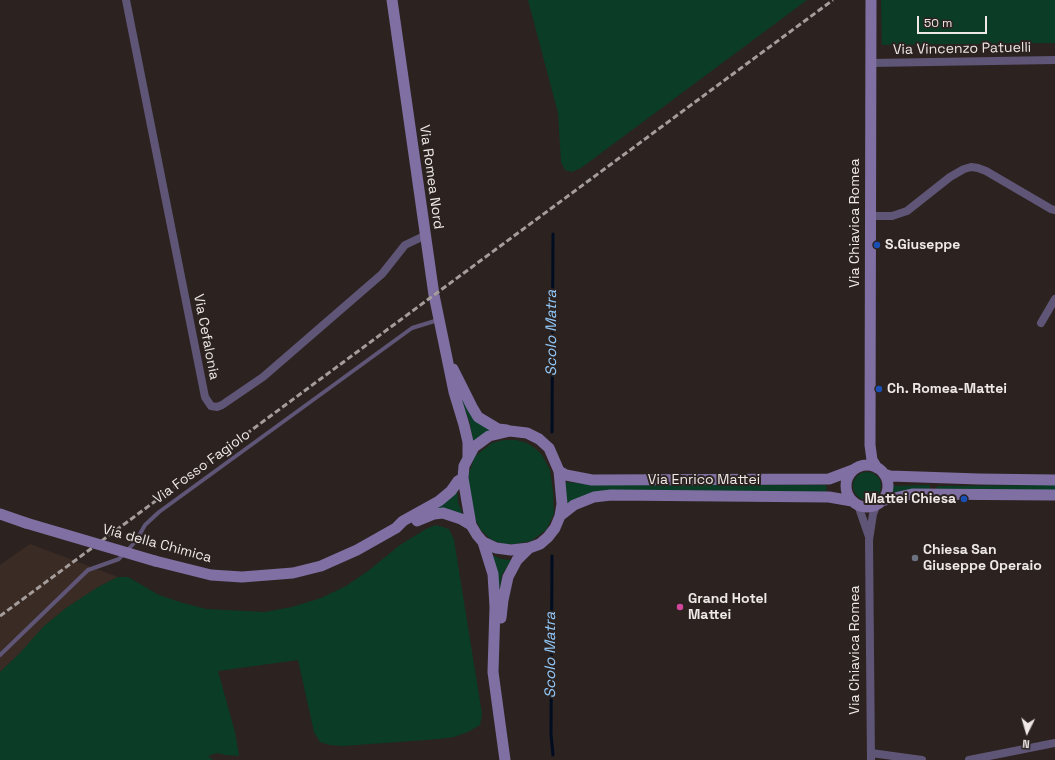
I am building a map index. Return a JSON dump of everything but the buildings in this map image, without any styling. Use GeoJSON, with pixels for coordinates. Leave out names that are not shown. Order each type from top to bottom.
{"type":"FeatureCollection","features":[{"type":"Feature","properties":{"kind":"main road","name":"Via Romea Nord"},"geometry":{"type":"LineString","coordinates":[[392,0],[424,236],[438,320],[454,392],[466,431],[468,457]]}},
{"type":"Feature","properties":{"kind":"main road","name":"Via Chiavica Romea"},"geometry":{"type":"LineString","coordinates":[[870,0],[870,445],[872,460],[880,471]]}},
{"type":"Feature","properties":{"kind":"main road","name":"Via Romea Nord"},"geometry":{"type":"LineString","coordinates":[[446,357],[478,417],[498,428],[510,431]]}},
{"type":"Feature","properties":{"kind":"main road"},"geometry":{"type":"LineString","coordinates":[[483,542],[496,548],[511,550],[529,548],[540,544],[556,528],[562,504],[560,471],[548,448],[540,439],[527,433],[510,431],[489,436],[474,448],[464,466],[463,478],[472,525],[483,542],[493,574],[493,672],[505,760]]}},
{"type":"Feature","properties":{"kind":"main road","name":"Via Chiavica Romea"},"geometry":{"type":"LineString","coordinates":[[856,468],[866,458],[870,445]]}},
{"type":"Feature","properties":{"kind":"main road"},"geometry":{"type":"LineString","coordinates":[[1055,480],[890,476],[871,465],[856,468],[846,479],[848,496],[855,503],[871,506],[912,494],[1055,495]]}},
{"type":"Feature","properties":{"kind":"main road","name":"Via Enrico Mattei"},"geometry":{"type":"LineString","coordinates":[[560,471],[566,475],[592,480],[829,479],[856,468]]}},
{"type":"Feature","properties":{"kind":"main road"},"geometry":{"type":"LineString","coordinates":[[879,503],[884,496],[888,485],[880,471]]}},
{"type":"Feature","properties":{"kind":"main road","name":"Via della Chimica"},"geometry":{"type":"LineString","coordinates":[[396,528],[403,521],[439,501],[451,491],[458,481],[463,478]]}},
{"type":"Feature","properties":{"kind":"main road","name":"Via Enrico Mattei"},"geometry":{"type":"LineString","coordinates":[[560,516],[574,505],[594,496],[611,495],[829,497],[855,503]]}},
{"type":"Feature","properties":{"kind":"main road","name":"Via della Chimica"},"geometry":{"type":"LineString","coordinates":[[0,514],[155,561],[211,575],[242,577],[294,573],[321,566],[357,550],[396,528],[408,525],[434,514],[444,513],[472,525]]}},
{"type":"Feature","properties":{"kind":"main road"},"geometry":{"type":"LineString","coordinates":[[494,648],[501,618],[502,600],[508,577],[517,560],[529,548]]}},
{"type":"Feature","properties":{"kind":"street","name":"Via Cefalonia"},"geometry":{"type":"LineString","coordinates":[[126,0],[205,397],[211,406],[217,407],[222,405],[263,377],[382,274],[405,245],[424,236]]}},
{"type":"Feature","properties":{"kind":"street","name":"Via Vincenzo Patuelli"},"geometry":{"type":"LineString","coordinates":[[870,64],[1055,60]]}},
{"type":"Feature","properties":{"kind":"street"},"geometry":{"type":"LineString","coordinates":[[870,216],[892,216],[907,211],[950,177],[964,169],[971,167],[986,171],[1055,210]]}},
{"type":"Feature","properties":{"kind":"street"},"geometry":{"type":"LineString","coordinates":[[1041,323],[1055,299]]}},
{"type":"Feature","properties":{"kind":"street","name":"Via Chiavica Romea"},"geometry":{"type":"LineString","coordinates":[[855,503],[870,540]]}},
{"type":"Feature","properties":{"kind":"street","name":"Via Chiavica Romea"},"geometry":{"type":"LineString","coordinates":[[871,757],[870,540],[873,514],[879,503]]}},
{"type":"Feature","properties":{"kind":"street"},"geometry":{"type":"LineString","coordinates":[[969,760],[1055,744]]}},
{"type":"Feature","properties":{"kind":"street"},"geometry":{"type":"LineString","coordinates":[[871,757],[922,760]]}},
{"type":"Feature","properties":{"kind":"lane","name":"Via Fosso Fagiolo"},"geometry":{"type":"LineString","coordinates":[[0,655],[88,570],[118,559],[136,541],[145,525],[159,512],[412,328],[438,320]]}},
{"type":"Feature","properties":{"kind":"shaded area"},"geometry":{"type":"Polygon","coordinates":[[[30,544],[118,577],[98,587],[0,672],[0,565],[30,544]]]}},
{"type":"Feature","properties":{"kind":"green space"},"geometry":{"type":"Polygon","coordinates":[[[528,0],[807,0],[581,168],[572,172],[565,170],[561,162],[558,113],[528,0]]]}},
{"type":"Feature","properties":{"kind":"green space"},"geometry":{"type":"Polygon","coordinates":[[[881,0],[1055,0],[1055,43],[882,45],[881,0]]]}},
{"type":"Feature","properties":{"kind":"green space"},"geometry":{"type":"Polygon","coordinates":[[[456,383],[492,430],[473,443],[470,423],[458,393],[456,383]]]}},
{"type":"Feature","properties":{"kind":"green space"},"geometry":{"type":"Polygon","coordinates":[[[504,440],[516,440],[527,443],[542,455],[550,470],[553,491],[554,514],[546,530],[531,541],[515,544],[502,544],[490,539],[481,530],[475,519],[468,486],[469,473],[475,456],[492,443],[504,440]]]}},
{"type":"Feature","properties":{"kind":"green space"},"geometry":{"type":"Polygon","coordinates":[[[867,472],[877,476],[881,486],[877,496],[867,500],[857,496],[853,486],[857,476],[867,472]]]}},
{"type":"Feature","properties":{"kind":"green space"},"geometry":{"type":"Polygon","coordinates":[[[565,482],[601,485],[826,485],[827,492],[606,492],[567,508],[565,482]]]}},
{"type":"Feature","properties":{"kind":"green space"},"geometry":{"type":"Polygon","coordinates":[[[930,485],[930,490],[890,495],[890,486],[930,485]]]}},
{"type":"Feature","properties":{"kind":"green space"},"geometry":{"type":"Polygon","coordinates":[[[1055,485],[1055,492],[936,491],[937,486],[1055,485]]]}},
{"type":"Feature","properties":{"kind":"green space"},"geometry":{"type":"Polygon","coordinates":[[[457,487],[458,502],[463,515],[432,509],[457,487]]]}},
{"type":"Feature","properties":{"kind":"green space"},"geometry":{"type":"Polygon","coordinates":[[[436,525],[449,529],[454,540],[482,714],[480,725],[468,732],[454,737],[439,739],[343,746],[330,745],[320,742],[314,732],[298,660],[218,671],[235,732],[239,756],[217,753],[208,756],[213,760],[0,760],[0,672],[19,654],[44,626],[66,608],[98,587],[118,577],[128,577],[159,595],[206,609],[265,612],[292,607],[321,598],[346,586],[368,571],[400,545],[426,529],[436,525]]]}},
{"type":"Feature","properties":{"kind":"green space"},"geometry":{"type":"Polygon","coordinates":[[[492,555],[501,559],[511,560],[502,575],[498,597],[492,555]]]}},
{"type":"Feature","properties":{"kind":"waterway","name":"Scolo Matra"},"geometry":{"type":"LineString","coordinates":[[552,432],[553,234]]}},
{"type":"Feature","properties":{"kind":"waterway","name":"Scolo Matra"},"geometry":{"type":"LineString","coordinates":[[552,556],[551,734],[553,755]]}},
{"type":"Feature","properties":{"kind":"railway"},"geometry":{"type":"LineString","coordinates":[[0,616],[833,0]]}},
{"type":"Feature","properties":{"kind":"place","name":"S.Giuseppe"},"geometry":{"type":"Point","coordinates":[877,245]}},
{"type":"Feature","properties":{"kind":"place","name":"Ch. Romea-Mattei"},"geometry":{"type":"Point","coordinates":[879,389]}},
{"type":"Feature","properties":{"kind":"place","name":"Mattei Chiesa"},"geometry":{"type":"Point","coordinates":[964,499]}},
{"type":"Feature","properties":{"kind":"place","name":"Chiesa San Giuseppe Operaio"},"geometry":{"type":"Point","coordinates":[915,558]}},
{"type":"Feature","properties":{"kind":"place","name":"Grand Hotel Mattei"},"geometry":{"type":"Point","coordinates":[680,607]}}]}
